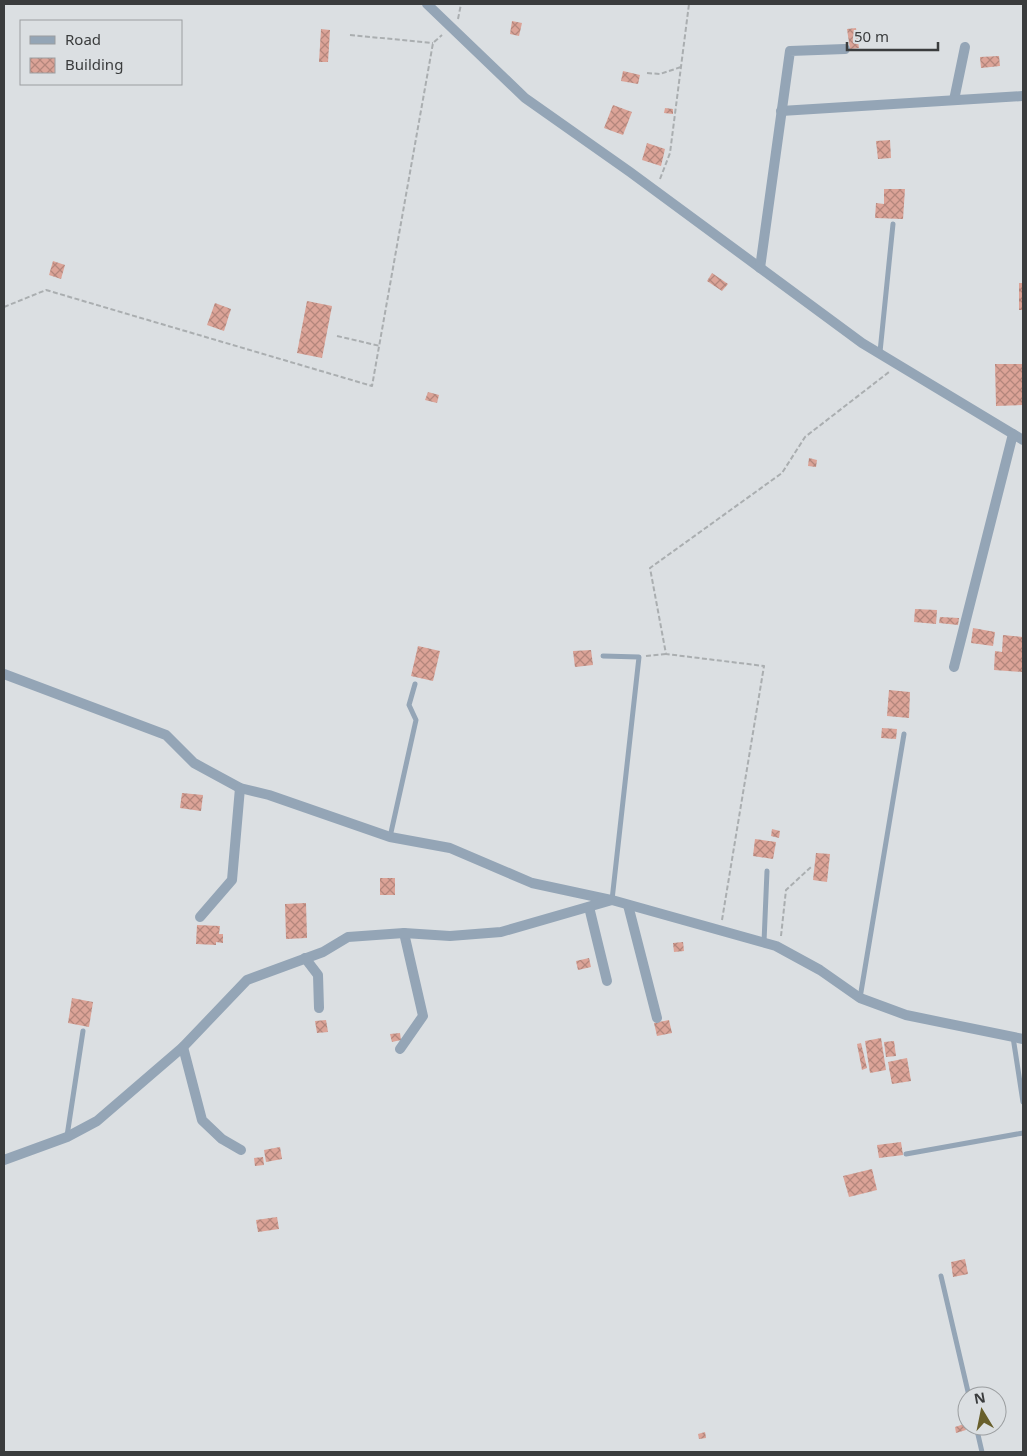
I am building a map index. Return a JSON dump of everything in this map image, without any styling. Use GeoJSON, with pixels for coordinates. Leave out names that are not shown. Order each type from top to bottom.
{"type":"FeatureCollection","features":[{"type":"Feature","properties":{"kind":"street"},"geometry":{"type":"LineString","coordinates":[[427,4],[525,98],[880,353],[1023,440]]}},
{"type":"Feature","properties":{"kind":"street"},"geometry":{"type":"LineString","coordinates":[[954,100],[965,46]]}},
{"type":"Feature","properties":{"kind":"street"},"geometry":{"type":"LineString","coordinates":[[760,268],[790,51],[845,49]]}},
{"type":"Feature","properties":{"kind":"street"},"geometry":{"type":"LineString","coordinates":[[782,111],[1023,96]]}},
{"type":"Feature","properties":{"kind":"street"},"geometry":{"type":"LineString","coordinates":[[954,667],[1013,434]]}},
{"type":"Feature","properties":{"kind":"street"},"geometry":{"type":"LineString","coordinates":[[4,674],[166,735],[194,763],[240,788],[269,795],[390,837],[450,848],[532,883],[612,900],[780,947],[820,970],[860,998],[906,1015],[1018,1038]]}},
{"type":"Feature","properties":{"kind":"street"},"geometry":{"type":"LineString","coordinates":[[200,917],[232,880],[240,788]]}},
{"type":"Feature","properties":{"kind":"street"},"geometry":{"type":"LineString","coordinates":[[4,1160],[67,1137],[97,1121],[184,1046],[247,980],[323,952],[348,936],[404,933],[450,936],[501,932],[612,900]]}},
{"type":"Feature","properties":{"kind":"street"},"geometry":{"type":"LineString","coordinates":[[628,905],[657,1018]]}},
{"type":"Feature","properties":{"kind":"street"},"geometry":{"type":"LineString","coordinates":[[589,907],[607,981]]}},
{"type":"Feature","properties":{"kind":"street"},"geometry":{"type":"LineString","coordinates":[[400,1049],[423,1016],[404,933]]}},
{"type":"Feature","properties":{"kind":"street"},"geometry":{"type":"LineString","coordinates":[[305,958],[318,976],[319,1008]]}},
{"type":"Feature","properties":{"kind":"street"},"geometry":{"type":"LineString","coordinates":[[184,1046],[202,1120],[222,1139],[241,1150]]}},
{"type":"Feature","properties":{"kind":"lane"},"geometry":{"type":"LineString","coordinates":[[880,353],[893,224]]}},
{"type":"Feature","properties":{"kind":"lane"},"geometry":{"type":"LineString","coordinates":[[603,656],[639,657],[612,900]]}},
{"type":"Feature","properties":{"kind":"lane"},"geometry":{"type":"LineString","coordinates":[[390,837],[416,720],[409,705],[414,684]]}},
{"type":"Feature","properties":{"kind":"lane"},"geometry":{"type":"LineString","coordinates":[[860,998],[904,734]]}},
{"type":"Feature","properties":{"kind":"lane"},"geometry":{"type":"LineString","coordinates":[[764,942],[767,871]]}},
{"type":"Feature","properties":{"kind":"lane"},"geometry":{"type":"LineString","coordinates":[[67,1137],[83,1031]]}},
{"type":"Feature","properties":{"kind":"lane"},"geometry":{"type":"LineString","coordinates":[[1018,1038],[1023,1102]]}},
{"type":"Feature","properties":{"kind":"lane"},"geometry":{"type":"LineString","coordinates":[[906,1154],[1023,1133]]}},
{"type":"Feature","properties":{"kind":"lane"},"geometry":{"type":"LineString","coordinates":[[941,1276],[967,1386]]}},
{"type":"Feature","properties":{"kind":"lane"},"geometry":{"type":"LineString","coordinates":[[978,1436],[982,1452]]}},
{"type":"Feature","properties":{"kind":"path"},"geometry":{"type":"LineString","coordinates":[[655,190],[670,153],[689,4]]}},
{"type":"Feature","properties":{"kind":"path"},"geometry":{"type":"LineString","coordinates":[[4,307],[46,290],[372,386],[433,43],[451,27]]}},
{"type":"Feature","properties":{"kind":"path"},"geometry":{"type":"LineString","coordinates":[[350,35],[433,43]]}},
{"type":"Feature","properties":{"kind":"path"},"geometry":{"type":"LineString","coordinates":[[647,73],[660,74],[681,67]]}},
{"type":"Feature","properties":{"kind":"path"},"geometry":{"type":"LineString","coordinates":[[337,336],[380,346]]}},
{"type":"Feature","properties":{"kind":"path"},"geometry":{"type":"LineString","coordinates":[[666,654],[650,568],[782,473],[805,437],[899,365]]}},
{"type":"Feature","properties":{"kind":"path"},"geometry":{"type":"LineString","coordinates":[[639,657],[666,654],[764,666],[721,930]]}},
{"type":"Feature","properties":{"kind":"path"},"geometry":{"type":"LineString","coordinates":[[780,947],[786,890],[811,867]]}},
{"type":"Feature","properties":{"kind":"building"},"geometry":{"type":"Polygon","coordinates":[[[512,21],[522,23],[519,36],[510,34],[512,21]]]}},
{"type":"Feature","properties":{"kind":"building"},"geometry":{"type":"Polygon","coordinates":[[[856,28],[859,48],[850,49],[847,29],[856,28]]]}},
{"type":"Feature","properties":{"kind":"building"},"geometry":{"type":"Polygon","coordinates":[[[321,29],[330,30],[328,62],[319,62],[321,29]]]}},
{"type":"Feature","properties":{"kind":"building"},"geometry":{"type":"Polygon","coordinates":[[[999,56],[1000,66],[981,68],[980,57],[999,56]]]}},
{"type":"Feature","properties":{"kind":"building"},"geometry":{"type":"Polygon","coordinates":[[[623,71],[640,75],[638,84],[621,81],[623,71]]]}},
{"type":"Feature","properties":{"kind":"building"},"geometry":{"type":"Polygon","coordinates":[[[613,105],[632,112],[623,135],[604,128],[613,105]]]}},
{"type":"Feature","properties":{"kind":"building"},"geometry":{"type":"Polygon","coordinates":[[[665,108],[673,109],[673,114],[664,113],[665,108]]]}},
{"type":"Feature","properties":{"kind":"building"},"geometry":{"type":"Polygon","coordinates":[[[890,140],[891,158],[878,159],[876,141],[890,140]]]}},
{"type":"Feature","properties":{"kind":"building"},"geometry":{"type":"Polygon","coordinates":[[[647,143],[665,149],[661,166],[642,160],[647,143]]]}},
{"type":"Feature","properties":{"kind":"building"},"geometry":{"type":"Polygon","coordinates":[[[884,189],[905,189],[903,219],[875,218],[876,203],[884,204],[884,189]]]}},
{"type":"Feature","properties":{"kind":"building"},"geometry":{"type":"Polygon","coordinates":[[[53,261],[65,265],[61,279],[49,275],[53,261]]]}},
{"type":"Feature","properties":{"kind":"building"},"geometry":{"type":"Polygon","coordinates":[[[712,273],[728,284],[722,291],[707,281],[712,273]]]}},
{"type":"Feature","properties":{"kind":"building"},"geometry":{"type":"Polygon","coordinates":[[[1019,283],[1023,283],[1023,310],[1019,310],[1019,283]]]}},
{"type":"Feature","properties":{"kind":"building"},"geometry":{"type":"Polygon","coordinates":[[[307,301],[332,306],[322,358],[297,353],[307,301]]]}},
{"type":"Feature","properties":{"kind":"building"},"geometry":{"type":"Polygon","coordinates":[[[215,303],[231,309],[224,331],[207,325],[215,303]]]}},
{"type":"Feature","properties":{"kind":"building"},"geometry":{"type":"Polygon","coordinates":[[[995,364],[1023,364],[1023,405],[996,406],[995,364]]]}},
{"type":"Feature","properties":{"kind":"building"},"geometry":{"type":"Polygon","coordinates":[[[428,392],[439,395],[437,403],[425,400],[428,392]]]}},
{"type":"Feature","properties":{"kind":"building"},"geometry":{"type":"Polygon","coordinates":[[[809,458],[817,460],[816,467],[808,466],[809,458]]]}},
{"type":"Feature","properties":{"kind":"building"},"geometry":{"type":"Polygon","coordinates":[[[915,609],[937,610],[936,624],[914,622],[915,609]]]}},
{"type":"Feature","properties":{"kind":"building"},"geometry":{"type":"Polygon","coordinates":[[[940,617],[959,618],[958,625],[939,623],[940,617]]]}},
{"type":"Feature","properties":{"kind":"building"},"geometry":{"type":"Polygon","coordinates":[[[973,628],[995,632],[993,646],[971,643],[973,628]]]}},
{"type":"Feature","properties":{"kind":"building"},"geometry":{"type":"Polygon","coordinates":[[[1003,635],[1023,637],[1023,672],[994,670],[995,651],[1002,652],[1003,635]]]}},
{"type":"Feature","properties":{"kind":"building"},"geometry":{"type":"Polygon","coordinates":[[[418,646],[440,651],[433,681],[411,676],[418,646]]]}},
{"type":"Feature","properties":{"kind":"building"},"geometry":{"type":"Polygon","coordinates":[[[591,650],[593,665],[575,667],[573,651],[591,650]]]}},
{"type":"Feature","properties":{"kind":"building"},"geometry":{"type":"Polygon","coordinates":[[[889,690],[910,692],[909,718],[887,716],[889,690]]]}},
{"type":"Feature","properties":{"kind":"building"},"geometry":{"type":"Polygon","coordinates":[[[882,728],[897,729],[896,739],[881,738],[882,728]]]}},
{"type":"Feature","properties":{"kind":"building"},"geometry":{"type":"Polygon","coordinates":[[[182,793],[203,795],[201,811],[180,808],[182,793]]]}},
{"type":"Feature","properties":{"kind":"building"},"geometry":{"type":"Polygon","coordinates":[[[772,829],[780,831],[779,838],[771,836],[772,829]]]}},
{"type":"Feature","properties":{"kind":"building"},"geometry":{"type":"Polygon","coordinates":[[[755,839],[776,842],[773,859],[753,856],[755,839]]]}},
{"type":"Feature","properties":{"kind":"building"},"geometry":{"type":"Polygon","coordinates":[[[816,853],[830,854],[827,882],[813,880],[816,853]]]}},
{"type":"Feature","properties":{"kind":"building"},"geometry":{"type":"Polygon","coordinates":[[[380,878],[395,878],[395,895],[380,895],[380,878]]]}},
{"type":"Feature","properties":{"kind":"building"},"geometry":{"type":"Polygon","coordinates":[[[306,903],[307,938],[286,939],[285,904],[306,903]]]}},
{"type":"Feature","properties":{"kind":"building"},"geometry":{"type":"Polygon","coordinates":[[[197,925],[220,926],[219,934],[223,934],[223,943],[216,942],[216,945],[196,944],[197,925]]]}},
{"type":"Feature","properties":{"kind":"building"},"geometry":{"type":"Polygon","coordinates":[[[683,942],[684,951],[674,952],[673,943],[683,942]]]}},
{"type":"Feature","properties":{"kind":"building"},"geometry":{"type":"Polygon","coordinates":[[[589,958],[591,967],[578,970],[576,961],[589,958]]]}},
{"type":"Feature","properties":{"kind":"building"},"geometry":{"type":"Polygon","coordinates":[[[72,998],[93,1002],[89,1027],[68,1023],[72,998]]]}},
{"type":"Feature","properties":{"kind":"building"},"geometry":{"type":"Polygon","coordinates":[[[326,1020],[328,1032],[317,1033],[315,1021],[326,1020]]]}},
{"type":"Feature","properties":{"kind":"building"},"geometry":{"type":"Polygon","coordinates":[[[669,1020],[672,1033],[657,1036],[654,1023],[669,1020]]]}},
{"type":"Feature","properties":{"kind":"building"},"geometry":{"type":"Polygon","coordinates":[[[400,1033],[401,1040],[392,1042],[390,1034],[400,1033]]]}},
{"type":"Feature","properties":{"kind":"building"},"geometry":{"type":"Polygon","coordinates":[[[881,1038],[886,1070],[870,1073],[865,1041],[881,1038]]]}},
{"type":"Feature","properties":{"kind":"building"},"geometry":{"type":"Polygon","coordinates":[[[894,1041],[896,1056],[886,1057],[884,1042],[894,1041]]]}},
{"type":"Feature","properties":{"kind":"building"},"geometry":{"type":"Polygon","coordinates":[[[861,1043],[867,1068],[862,1070],[857,1044],[861,1043]]]}},
{"type":"Feature","properties":{"kind":"building"},"geometry":{"type":"Polygon","coordinates":[[[907,1058],[911,1081],[892,1084],[888,1062],[907,1058]]]}},
{"type":"Feature","properties":{"kind":"building"},"geometry":{"type":"Polygon","coordinates":[[[901,1142],[903,1155],[879,1158],[877,1145],[901,1142]]]}},
{"type":"Feature","properties":{"kind":"building"},"geometry":{"type":"Polygon","coordinates":[[[280,1147],[282,1159],[266,1162],[264,1150],[280,1147]]]}},
{"type":"Feature","properties":{"kind":"building"},"geometry":{"type":"Polygon","coordinates":[[[263,1157],[264,1165],[255,1166],[254,1158],[263,1157]]]}},
{"type":"Feature","properties":{"kind":"building"},"geometry":{"type":"Polygon","coordinates":[[[872,1169],[877,1190],[849,1197],[843,1176],[872,1169]]]}},
{"type":"Feature","properties":{"kind":"building"},"geometry":{"type":"Polygon","coordinates":[[[277,1217],[279,1229],[258,1232],[256,1220],[277,1217]]]}},
{"type":"Feature","properties":{"kind":"building"},"geometry":{"type":"Polygon","coordinates":[[[965,1259],[968,1274],[953,1277],[951,1262],[965,1259]]]}},
{"type":"Feature","properties":{"kind":"building"},"geometry":{"type":"Polygon","coordinates":[[[705,1432],[706,1438],[699,1439],[698,1434],[705,1432]]]}}]}
